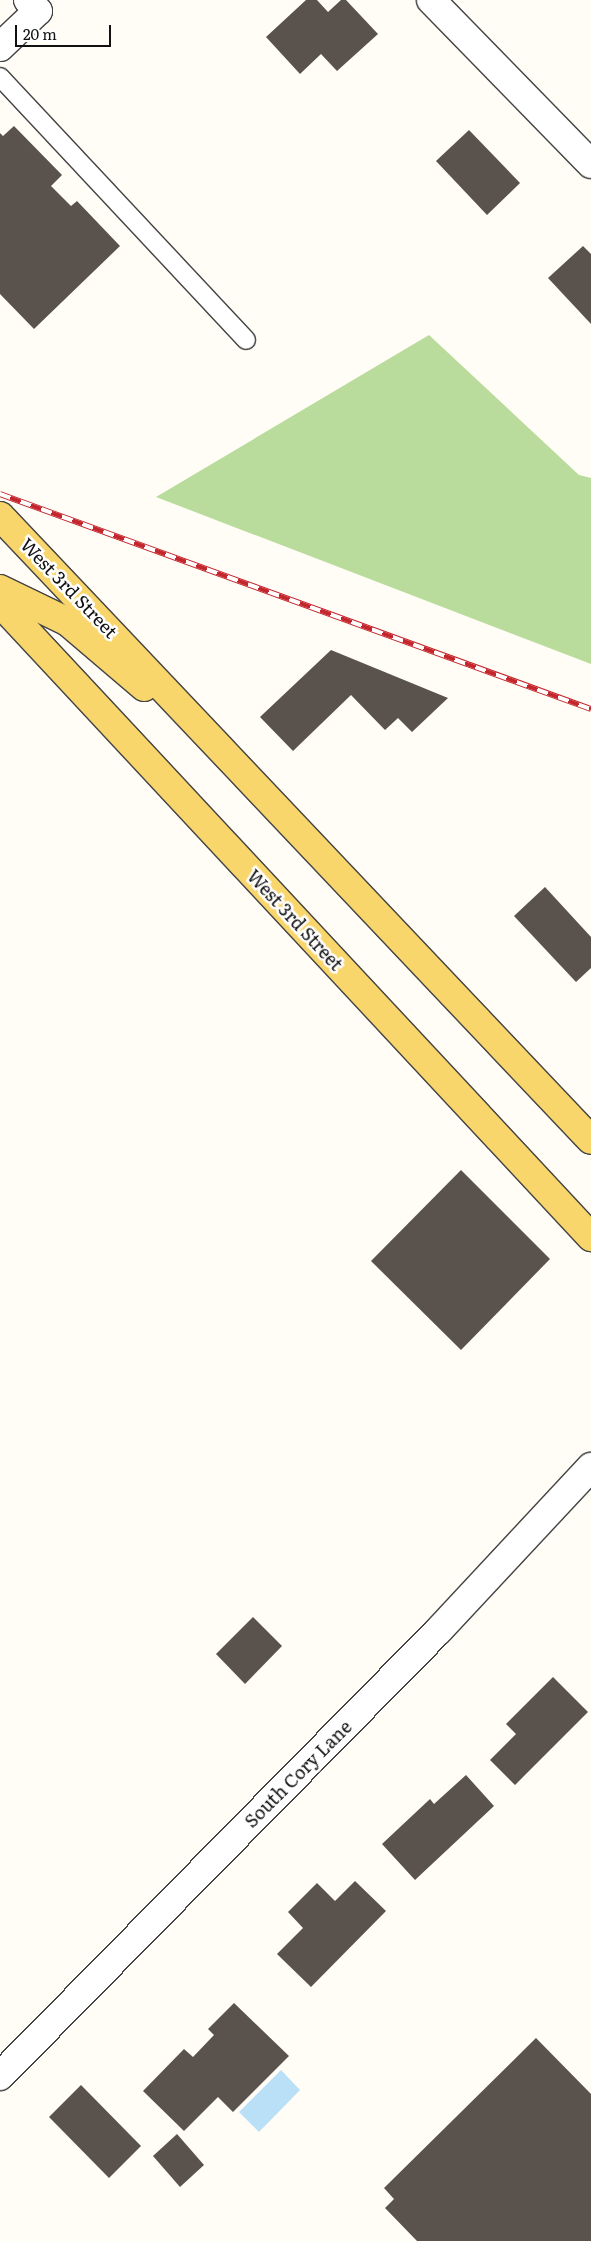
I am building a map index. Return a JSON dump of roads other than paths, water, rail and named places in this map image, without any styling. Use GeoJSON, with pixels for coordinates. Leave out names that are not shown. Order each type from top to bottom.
{"type":"FeatureCollection","features":[{"type":"Feature","properties":{"kind":"main road","name":"West 3rd Street"},"geometry":{"type":"LineString","coordinates":[[0,516],[229,755],[591,1140]]}},
{"type":"Feature","properties":{"kind":"main road"},"geometry":{"type":"LineString","coordinates":[[0,589],[68,622],[229,755]]}},
{"type":"Feature","properties":{"kind":"main road","name":"West 3rd Street"},"geometry":{"type":"LineString","coordinates":[[0,603],[591,1237]]}},
{"type":"Feature","properties":{"kind":"street"},"geometry":{"type":"LineString","coordinates":[[0,47],[38,11],[28,0]]}},
{"type":"Feature","properties":{"kind":"street"},"geometry":{"type":"LineString","coordinates":[[431,0],[591,164]]}},
{"type":"Feature","properties":{"kind":"street","name":"South Cory Lane"},"geometry":{"type":"LineString","coordinates":[[0,2076],[432,1637],[591,1467]]}},
{"type":"Feature","properties":{"kind":"lane"},"geometry":{"type":"LineString","coordinates":[[0,77],[246,340]]}},
{"type":"Feature","properties":{"kind":"water"},"geometry":{"type":"Polygon","coordinates":[[[281,2070],[300,2090],[259,2132],[239,2112],[281,2070]]]}},
{"type":"Feature","properties":{"kind":"railway"},"geometry":{"type":"LineString","coordinates":[[0,494],[591,709]]}}]}
